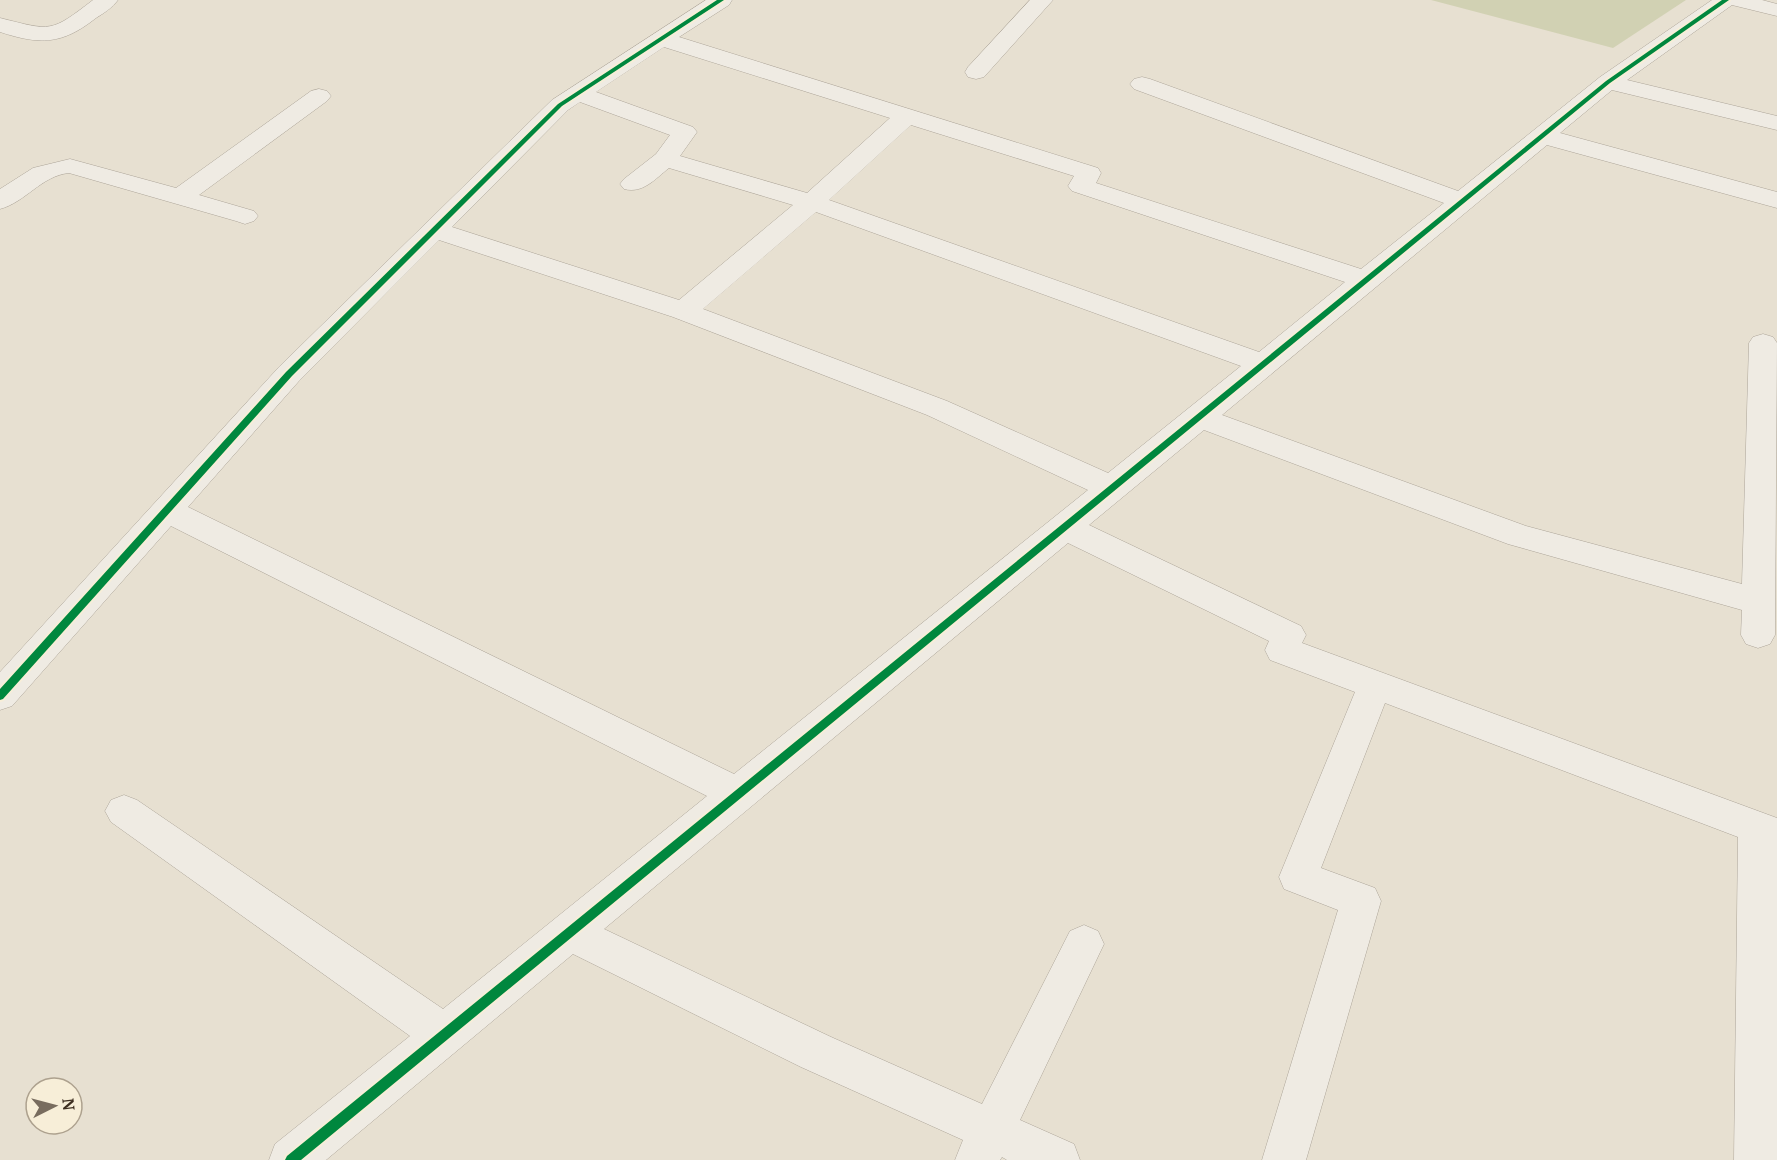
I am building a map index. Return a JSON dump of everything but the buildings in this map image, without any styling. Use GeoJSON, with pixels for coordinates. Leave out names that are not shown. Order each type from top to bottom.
{"type":"FeatureCollection","features":[{"type":"Feature","properties":{"kind":"street"},"geometry":{"type":"LineString","coordinates":[[0,25],[36,35],[48,35],[60,32],[107,0]]}},
{"type":"Feature","properties":{"kind":"street"},"geometry":{"type":"LineString","coordinates":[[976,72],[1042,0]]}},
{"type":"Feature","properties":{"kind":"street"},"geometry":{"type":"LineString","coordinates":[[291,1160],[1608,82],[1726,0]]}},
{"type":"Feature","properties":{"kind":"street"},"geometry":{"type":"LineString","coordinates":[[1736,0],[1777,10]]}},
{"type":"Feature","properties":{"kind":"street"},"geometry":{"type":"LineString","coordinates":[[0,696],[289,374],[560,105],[661,39],[712,1]]}},
{"type":"Feature","properties":{"kind":"street"},"geometry":{"type":"LineString","coordinates":[[661,39],[1089,173],[1082,186],[1366,280]]}},
{"type":"Feature","properties":{"kind":"street"},"geometry":{"type":"LineString","coordinates":[[1608,82],[1777,123]]}},
{"type":"Feature","properties":{"kind":"street"},"geometry":{"type":"LineString","coordinates":[[1142,84],[1462,201]]}},
{"type":"Feature","properties":{"kind":"street"},"geometry":{"type":"LineString","coordinates":[[579,94],[685,132],[665,159],[633,184]]}},
{"type":"Feature","properties":{"kind":"street"},"geometry":{"type":"LineString","coordinates":[[180,197],[319,96]]}},
{"type":"Feature","properties":{"kind":"street"},"geometry":{"type":"LineString","coordinates":[[683,312],[812,202],[908,115]]}},
{"type":"Feature","properties":{"kind":"street"},"geometry":{"type":"LineString","coordinates":[[1542,136],[1777,200]]}},
{"type":"Feature","properties":{"kind":"street"},"geometry":{"type":"LineString","coordinates":[[665,159],[812,202],[1263,364]]}},
{"type":"Feature","properties":{"kind":"street"},"geometry":{"type":"LineString","coordinates":[[0,201],[42,172],[55,166],[70,166],[245,216]]}},
{"type":"Feature","properties":{"kind":"street"},"geometry":{"type":"LineString","coordinates":[[434,230],[683,312],[937,408],[1112,488]]}},
{"type":"Feature","properties":{"kind":"street"},"geometry":{"type":"LineString","coordinates":[[1758,635],[1763,343]]}},
{"type":"Feature","properties":{"kind":"street"},"geometry":{"type":"LineString","coordinates":[[1199,417],[1519,536],[1757,602]]}},
{"type":"Feature","properties":{"kind":"street"},"geometry":{"type":"LineString","coordinates":[[167,510],[738,794]]}},
{"type":"Feature","properties":{"kind":"street"},"geometry":{"type":"LineString","coordinates":[[1064,527],[1289,635],[1282,650],[1767,832],[1756,1160]]}},
{"type":"Feature","properties":{"kind":"street"},"geometry":{"type":"LineString","coordinates":[[1284,1160],[1361,901],[1298,877],[1375,685]]}},
{"type":"Feature","properties":{"kind":"street"},"geometry":{"type":"LineString","coordinates":[[124,811],[444,1035]]}},
{"type":"Feature","properties":{"kind":"street"},"geometry":{"type":"LineString","coordinates":[[569,932],[816,1052],[985,1145],[1058,1160]]}},
{"type":"Feature","properties":{"kind":"street"},"geometry":{"type":"LineString","coordinates":[[985,1145],[1084,944]]}},
{"type":"Feature","properties":{"kind":"green space"},"geometry":{"type":"Polygon","coordinates":[[[1431,0],[1686,0],[1613,48],[1431,0]]]}},
{"type":"Feature","properties":{"kind":"cycle path"},"geometry":{"type":"LineString","coordinates":[[0,696],[289,374],[560,105],[721,0]]}},
{"type":"Feature","properties":{"kind":"cycle path"},"geometry":{"type":"LineString","coordinates":[[291,1160],[1608,82],[1726,0]]}}]}
